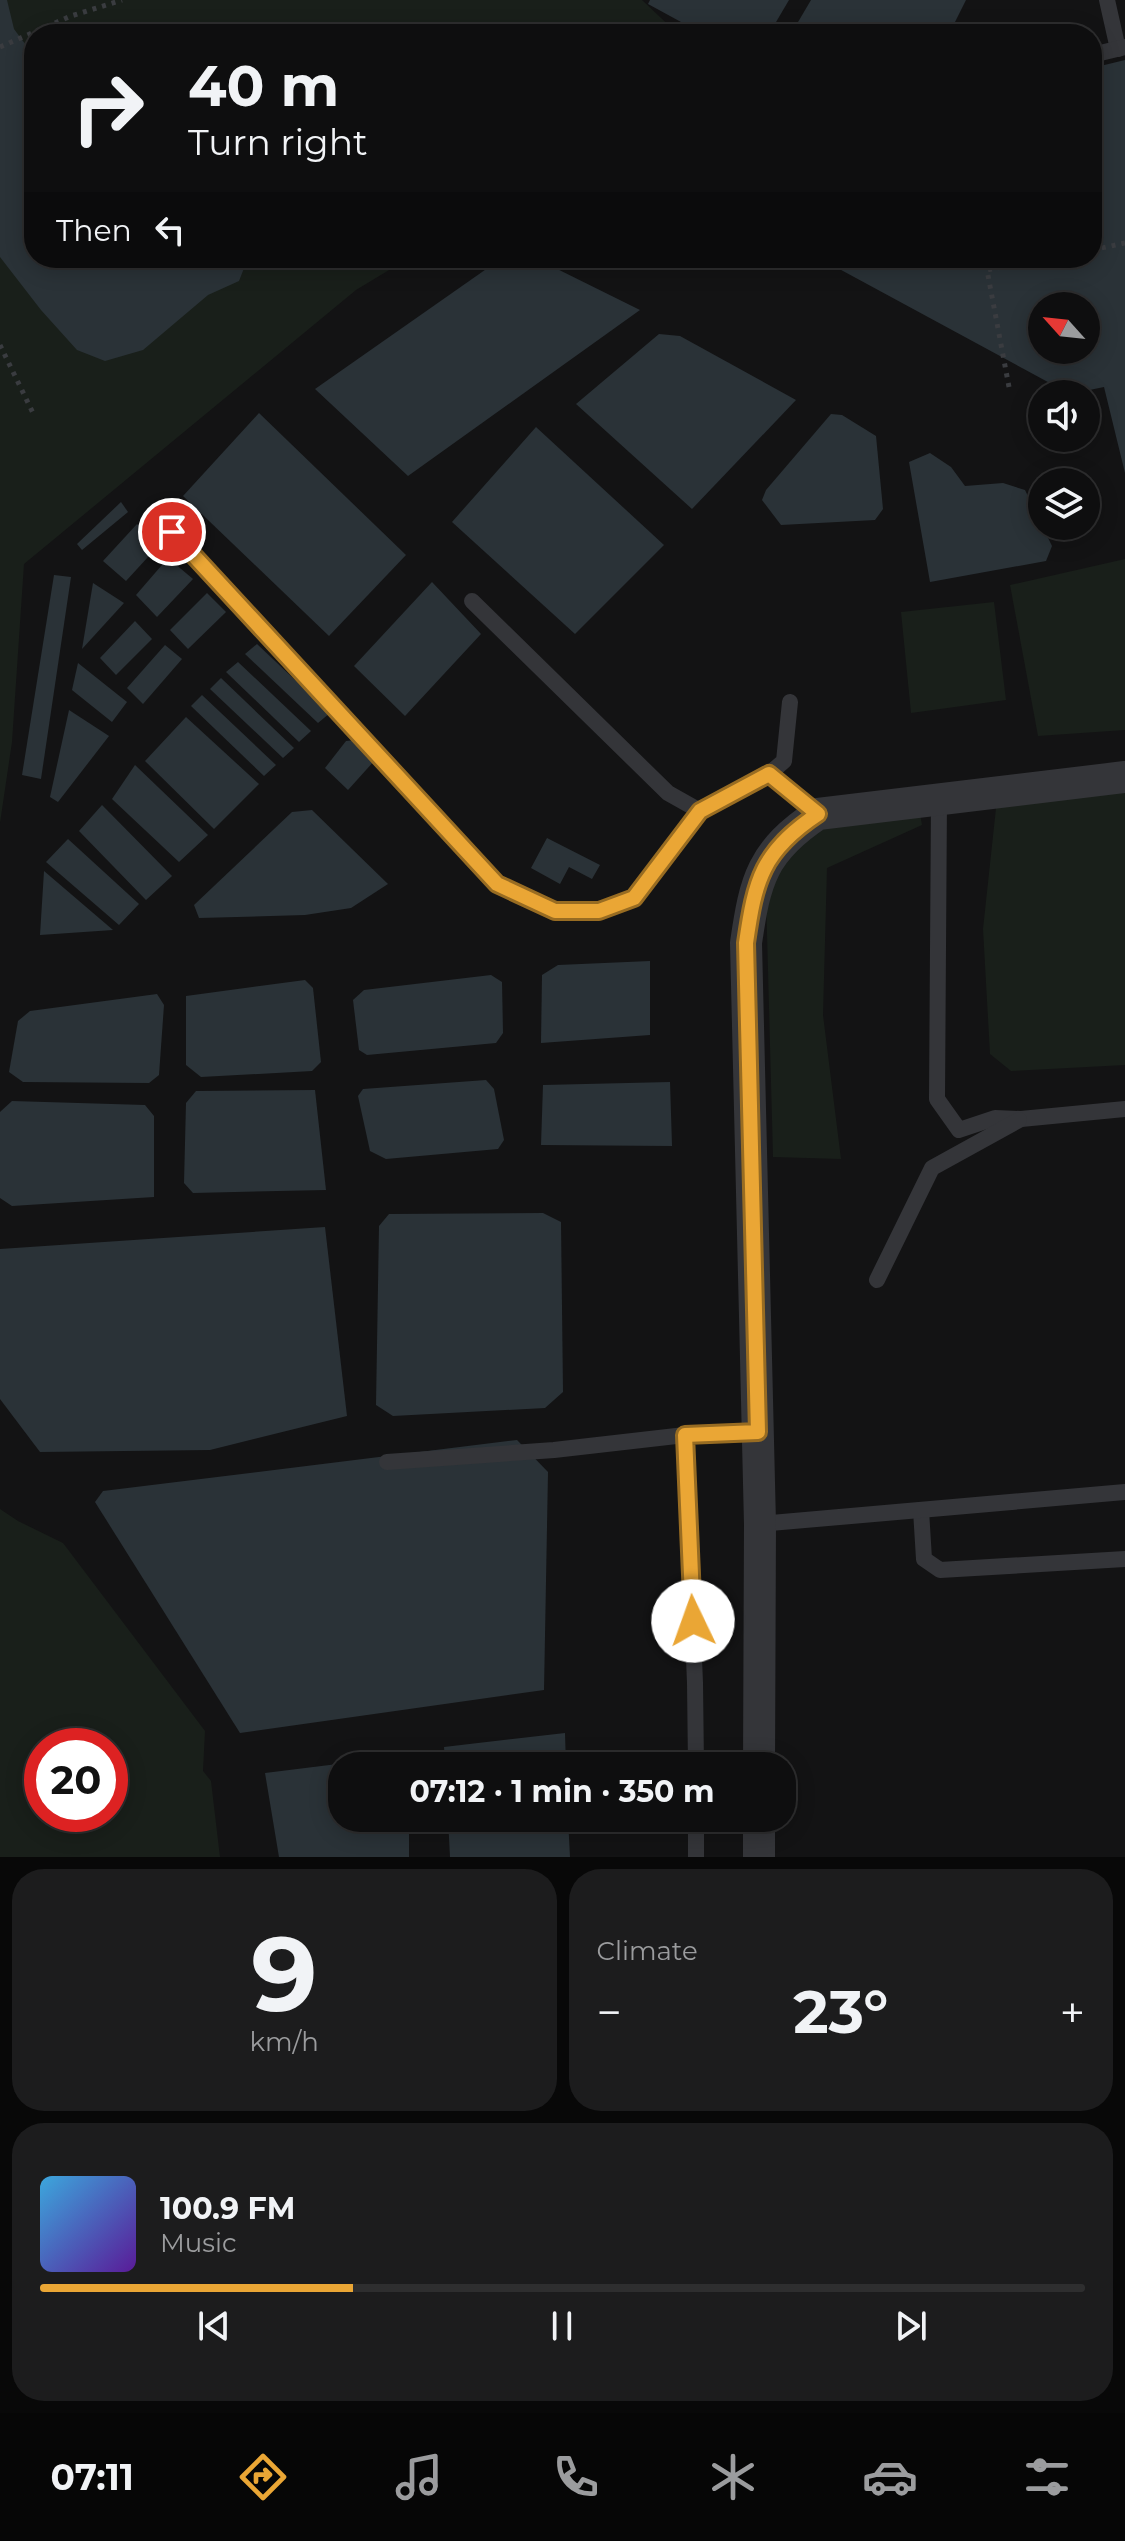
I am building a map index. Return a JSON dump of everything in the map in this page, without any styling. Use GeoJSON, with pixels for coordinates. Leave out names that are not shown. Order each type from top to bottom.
{"type":"FeatureCollection","features":[{"type":"Feature","properties":{"kind":"street"},"geometry":{"type":"LineString","coordinates":[[759,1752],[760,1524],[746,943],[753,895],[772,853],[795,830],[818,814],[1125,777]]}},
{"type":"Feature","properties":{"kind":"street"},"geometry":{"type":"LineString","coordinates":[[759,1832],[759,1857]]}},
{"type":"Feature","properties":{"kind":"lane"},"geometry":{"type":"LineString","coordinates":[[1107,0],[1121,48]]}},
{"type":"Feature","properties":{"kind":"lane"},"geometry":{"type":"LineString","coordinates":[[172,532],[497,884],[555,911],[599,911],[634,898],[700,811],[769,774],[784,761],[790,702]]}},
{"type":"Feature","properties":{"kind":"lane"},"geometry":{"type":"LineString","coordinates":[[472,601],[668,793],[700,811]]}},
{"type":"Feature","properties":{"kind":"lane"},"geometry":{"type":"LineString","coordinates":[[769,774],[818,814]]}},
{"type":"Feature","properties":{"kind":"lane"},"geometry":{"type":"LineString","coordinates":[[939,799],[937,1099],[959,1130],[995,1118],[1021,1119],[1125,1109]]}},
{"type":"Feature","properties":{"kind":"lane"},"geometry":{"type":"LineString","coordinates":[[877,1280],[932,1168],[1021,1119]]}},
{"type":"Feature","properties":{"kind":"lane"},"geometry":{"type":"LineString","coordinates":[[387,1462],[554,1450],[685,1435],[758,1432]]}},
{"type":"Feature","properties":{"kind":"lane"},"geometry":{"type":"LineString","coordinates":[[685,1435],[696,1752]]}},
{"type":"Feature","properties":{"kind":"lane"},"geometry":{"type":"LineString","coordinates":[[760,1524],[1125,1492]]}},
{"type":"Feature","properties":{"kind":"lane"},"geometry":{"type":"LineString","coordinates":[[921,1510],[924,1559],[940,1570],[1125,1559]]}},
{"type":"Feature","properties":{"kind":"lane"},"geometry":{"type":"LineString","coordinates":[[696,1832],[696,1857]]}},
{"type":"Feature","properties":{"kind":"path"},"geometry":{"type":"LineString","coordinates":[[52,24],[122,0]]}},
{"type":"Feature","properties":{"kind":"path"},"geometry":{"type":"LineString","coordinates":[[0,47],[24,36]]}},
{"type":"Feature","properties":{"kind":"path"},"geometry":{"type":"LineString","coordinates":[[1102,248],[1125,243]]}},
{"type":"Feature","properties":{"kind":"path"},"geometry":{"type":"LineString","coordinates":[[997,268],[987,270],[1009,387]]}},
{"type":"Feature","properties":{"kind":"path"},"geometry":{"type":"LineString","coordinates":[[0,345],[33,413]]}},
{"type":"Feature","properties":{"kind":"shaded area"},"geometry":{"type":"Polygon","coordinates":[[[0,0],[642,0],[667,24],[24,24],[24,268],[392,268],[356,290],[24,564],[12,742],[0,823],[0,0]]]}},
{"type":"Feature","properties":{"kind":"shaded area"},"geometry":{"type":"Polygon","coordinates":[[[0,0],[7,0],[14,29],[24,42],[24,268],[244,268],[239,281],[208,295],[143,350],[105,361],[77,350],[0,257],[0,0]]]}},
{"type":"Feature","properties":{"kind":"shaded area"},"geometry":{"type":"Polygon","coordinates":[[[650,0],[789,0],[775,24],[685,24],[648,4],[650,0]]]}},
{"type":"Feature","properties":{"kind":"shaded area"},"geometry":{"type":"Polygon","coordinates":[[[811,0],[966,0],[954,24],[797,24],[811,0]]]}},
{"type":"Feature","properties":{"kind":"shaded area"},"geometry":{"type":"Polygon","coordinates":[[[1125,60],[1125,473],[1104,387],[1100,388],[1100,380],[1044,380],[837,268],[1102,268],[1102,66],[1125,60]]]}},
{"type":"Feature","properties":{"kind":"shaded area"},"geometry":{"type":"Polygon","coordinates":[[[488,268],[555,268],[640,310],[408,476],[315,389],[488,268]]]}},
{"type":"Feature","properties":{"kind":"shaded area"},"geometry":{"type":"Polygon","coordinates":[[[659,334],[680,336],[796,400],[692,509],[576,404],[659,334]]]}},
{"type":"Feature","properties":{"kind":"shaded area"},"geometry":{"type":"Polygon","coordinates":[[[259,413],[406,555],[329,636],[183,496],[259,413]]]}},
{"type":"Feature","properties":{"kind":"shaded area"},"geometry":{"type":"Polygon","coordinates":[[[831,414],[842,415],[876,436],[883,509],[875,520],[781,525],[762,500],[766,490],[831,414]]]}},
{"type":"Feature","properties":{"kind":"shaded area"},"geometry":{"type":"Polygon","coordinates":[[[536,427],[664,545],[575,634],[452,522],[536,427]]]}},
{"type":"Feature","properties":{"kind":"shaded area"},"geometry":{"type":"Polygon","coordinates":[[[930,453],[951,467],[965,486],[1003,483],[1025,490],[1028,496],[1028,540],[1049,540],[1052,546],[1046,561],[930,582],[909,462],[930,453]]]}},
{"type":"Feature","properties":{"kind":"shaded area"},"geometry":{"type":"Polygon","coordinates":[[[121,502],[128,512],[82,550],[77,544],[121,502]]]}},
{"type":"Feature","properties":{"kind":"shaded area"},"geometry":{"type":"Polygon","coordinates":[[[137,524],[159,545],[126,581],[103,561],[137,524]]]}},
{"type":"Feature","properties":{"kind":"shaded area"},"geometry":{"type":"Polygon","coordinates":[[[168,558],[193,579],[157,617],[136,595],[168,558]]]}},
{"type":"Feature","properties":{"kind":"shaded area"},"geometry":{"type":"Polygon","coordinates":[[[1125,559],[1125,730],[1038,736],[1010,585],[1125,559]]]}},
{"type":"Feature","properties":{"kind":"shaded area"},"geometry":{"type":"Polygon","coordinates":[[[54,575],[71,577],[41,779],[22,775],[54,575]]]}},
{"type":"Feature","properties":{"kind":"shaded area"},"geometry":{"type":"Polygon","coordinates":[[[432,582],[481,634],[405,716],[354,666],[432,582]]]}},
{"type":"Feature","properties":{"kind":"shaded area"},"geometry":{"type":"Polygon","coordinates":[[[93,583],[124,603],[82,649],[93,583]]]}},
{"type":"Feature","properties":{"kind":"shaded area"},"geometry":{"type":"Polygon","coordinates":[[[207,593],[226,612],[188,649],[170,630],[207,593]]]}},
{"type":"Feature","properties":{"kind":"shaded area"},"geometry":{"type":"Polygon","coordinates":[[[994,602],[1006,700],[911,713],[901,612],[994,602]]]}},
{"type":"Feature","properties":{"kind":"shaded area"},"geometry":{"type":"Polygon","coordinates":[[[135,621],[152,639],[116,675],[100,658],[135,621]]]}},
{"type":"Feature","properties":{"kind":"shaded area"},"geometry":{"type":"Polygon","coordinates":[[[257,644],[330,713],[318,723],[245,654],[257,644]]]}},
{"type":"Feature","properties":{"kind":"shaded area"},"geometry":{"type":"Polygon","coordinates":[[[165,645],[182,659],[143,704],[127,688],[165,645]]]}},
{"type":"Feature","properties":{"kind":"shaded area"},"geometry":{"type":"Polygon","coordinates":[[[238,662],[311,731],[299,742],[226,672],[238,662]]]}},
{"type":"Feature","properties":{"kind":"shaded area"},"geometry":{"type":"Polygon","coordinates":[[[78,663],[127,702],[112,722],[72,690],[78,663]]]}},
{"type":"Feature","properties":{"kind":"shaded area"},"geometry":{"type":"Polygon","coordinates":[[[221,678],[294,748],[283,758],[210,689],[221,678]]]}},
{"type":"Feature","properties":{"kind":"shaded area"},"geometry":{"type":"Polygon","coordinates":[[[202,695],[276,765],[264,776],[191,706],[202,695]]]}},
{"type":"Feature","properties":{"kind":"shaded area"},"geometry":{"type":"Polygon","coordinates":[[[69,710],[109,736],[58,802],[50,797],[69,710]]]}},
{"type":"Feature","properties":{"kind":"shaded area"},"geometry":{"type":"Polygon","coordinates":[[[186,717],[259,784],[214,829],[145,761],[186,717]]]}},
{"type":"Feature","properties":{"kind":"shaded area"},"geometry":{"type":"Polygon","coordinates":[[[356,740],[375,760],[348,790],[325,768],[346,741],[356,740]]]}},
{"type":"Feature","properties":{"kind":"shaded area"},"geometry":{"type":"Polygon","coordinates":[[[135,765],[208,835],[179,862],[112,799],[135,765]]]}},
{"type":"Feature","properties":{"kind":"shaded area"},"geometry":{"type":"Polygon","coordinates":[[[1125,792],[1125,1065],[1011,1071],[990,1054],[983,929],[996,808],[1125,792]]]}},
{"type":"Feature","properties":{"kind":"shaded area"},"geometry":{"type":"Polygon","coordinates":[[[918,802],[922,825],[827,868],[823,1015],[841,1159],[773,1157],[766,896],[790,841],[831,813],[918,802]]]}},
{"type":"Feature","properties":{"kind":"shaded area"},"geometry":{"type":"Polygon","coordinates":[[[102,805],[172,876],[146,900],[79,831],[102,805]]]}},
{"type":"Feature","properties":{"kind":"shaded area"},"geometry":{"type":"Polygon","coordinates":[[[312,810],[388,884],[351,908],[305,915],[199,918],[194,905],[292,812],[312,810]]]}},
{"type":"Feature","properties":{"kind":"shaded area"},"geometry":{"type":"Polygon","coordinates":[[[547,838],[600,865],[592,879],[569,867],[560,884],[531,868],[547,838]]]}},
{"type":"Feature","properties":{"kind":"shaded area"},"geometry":{"type":"Polygon","coordinates":[[[68,839],[139,904],[119,925],[46,862],[68,839]]]}},
{"type":"Feature","properties":{"kind":"shaded area"},"geometry":{"type":"Polygon","coordinates":[[[44,871],[113,930],[40,935],[44,871]]]}},
{"type":"Feature","properties":{"kind":"shaded area"},"geometry":{"type":"Polygon","coordinates":[[[650,961],[650,1035],[541,1043],[542,975],[558,965],[650,961]]]}},
{"type":"Feature","properties":{"kind":"shaded area"},"geometry":{"type":"Polygon","coordinates":[[[491,975],[502,982],[503,1033],[496,1043],[367,1055],[359,1050],[353,1000],[364,990],[491,975]]]}},
{"type":"Feature","properties":{"kind":"shaded area"},"geometry":{"type":"Polygon","coordinates":[[[305,980],[313,988],[321,1062],[312,1071],[201,1077],[186,1065],[186,996],[305,980]]]}},
{"type":"Feature","properties":{"kind":"shaded area"},"geometry":{"type":"Polygon","coordinates":[[[157,994],[164,1005],[159,1075],[149,1083],[23,1082],[9,1072],[18,1021],[30,1011],[157,994]]]}},
{"type":"Feature","properties":{"kind":"shaded area"},"geometry":{"type":"Polygon","coordinates":[[[486,1080],[494,1089],[504,1140],[498,1149],[386,1159],[370,1151],[358,1096],[363,1089],[486,1080]]]}},
{"type":"Feature","properties":{"kind":"shaded area"},"geometry":{"type":"Polygon","coordinates":[[[670,1082],[672,1146],[541,1145],[543,1085],[670,1082]]]}},
{"type":"Feature","properties":{"kind":"shaded area"},"geometry":{"type":"Polygon","coordinates":[[[315,1090],[326,1190],[193,1193],[184,1183],[186,1103],[196,1091],[315,1090]]]}},
{"type":"Feature","properties":{"kind":"shaded area"},"geometry":{"type":"Polygon","coordinates":[[[12,1101],[145,1105],[154,1116],[154,1197],[12,1206],[0,1198],[0,1112],[12,1101]]]}},
{"type":"Feature","properties":{"kind":"shaded area"},"geometry":{"type":"Polygon","coordinates":[[[543,1213],[561,1222],[563,1392],[545,1408],[393,1416],[376,1405],[379,1226],[389,1214],[543,1213]]]}},
{"type":"Feature","properties":{"kind":"shaded area"},"geometry":{"type":"Polygon","coordinates":[[[325,1227],[347,1416],[210,1450],[40,1452],[0,1399],[0,1249],[325,1227]]]}},
{"type":"Feature","properties":{"kind":"shaded area"},"geometry":{"type":"Polygon","coordinates":[[[517,1440],[548,1472],[544,1690],[240,1733],[95,1502],[103,1491],[517,1440]]]}},
{"type":"Feature","properties":{"kind":"shaded area"},"geometry":{"type":"Polygon","coordinates":[[[0,1509],[63,1543],[205,1731],[203,1771],[211,1781],[220,1857],[0,1857],[0,1509]]]}},
{"type":"Feature","properties":{"kind":"shaded area"},"geometry":{"type":"Polygon","coordinates":[[[565,1733],[566,1752],[444,1752],[444,1747],[565,1733]]]}},
{"type":"Feature","properties":{"kind":"shaded area"},"geometry":{"type":"Polygon","coordinates":[[[328,1765],[328,1832],[409,1832],[409,1857],[279,1857],[265,1773],[328,1765]]]}},
{"type":"Feature","properties":{"kind":"shaded area"},"geometry":{"type":"Polygon","coordinates":[[[449,1832],[569,1832],[570,1857],[450,1857],[449,1832]]]}},
{"type":"Feature","properties":{"kind":"route"},"geometry":{"type":"LineString","coordinates":[[172,532],[497,884],[555,911],[599,911],[634,898],[700,811],[769,774],[818,814],[795,830],[772,853],[753,895],[746,943],[758,1432],[685,1435],[693,1621]]}}]}
